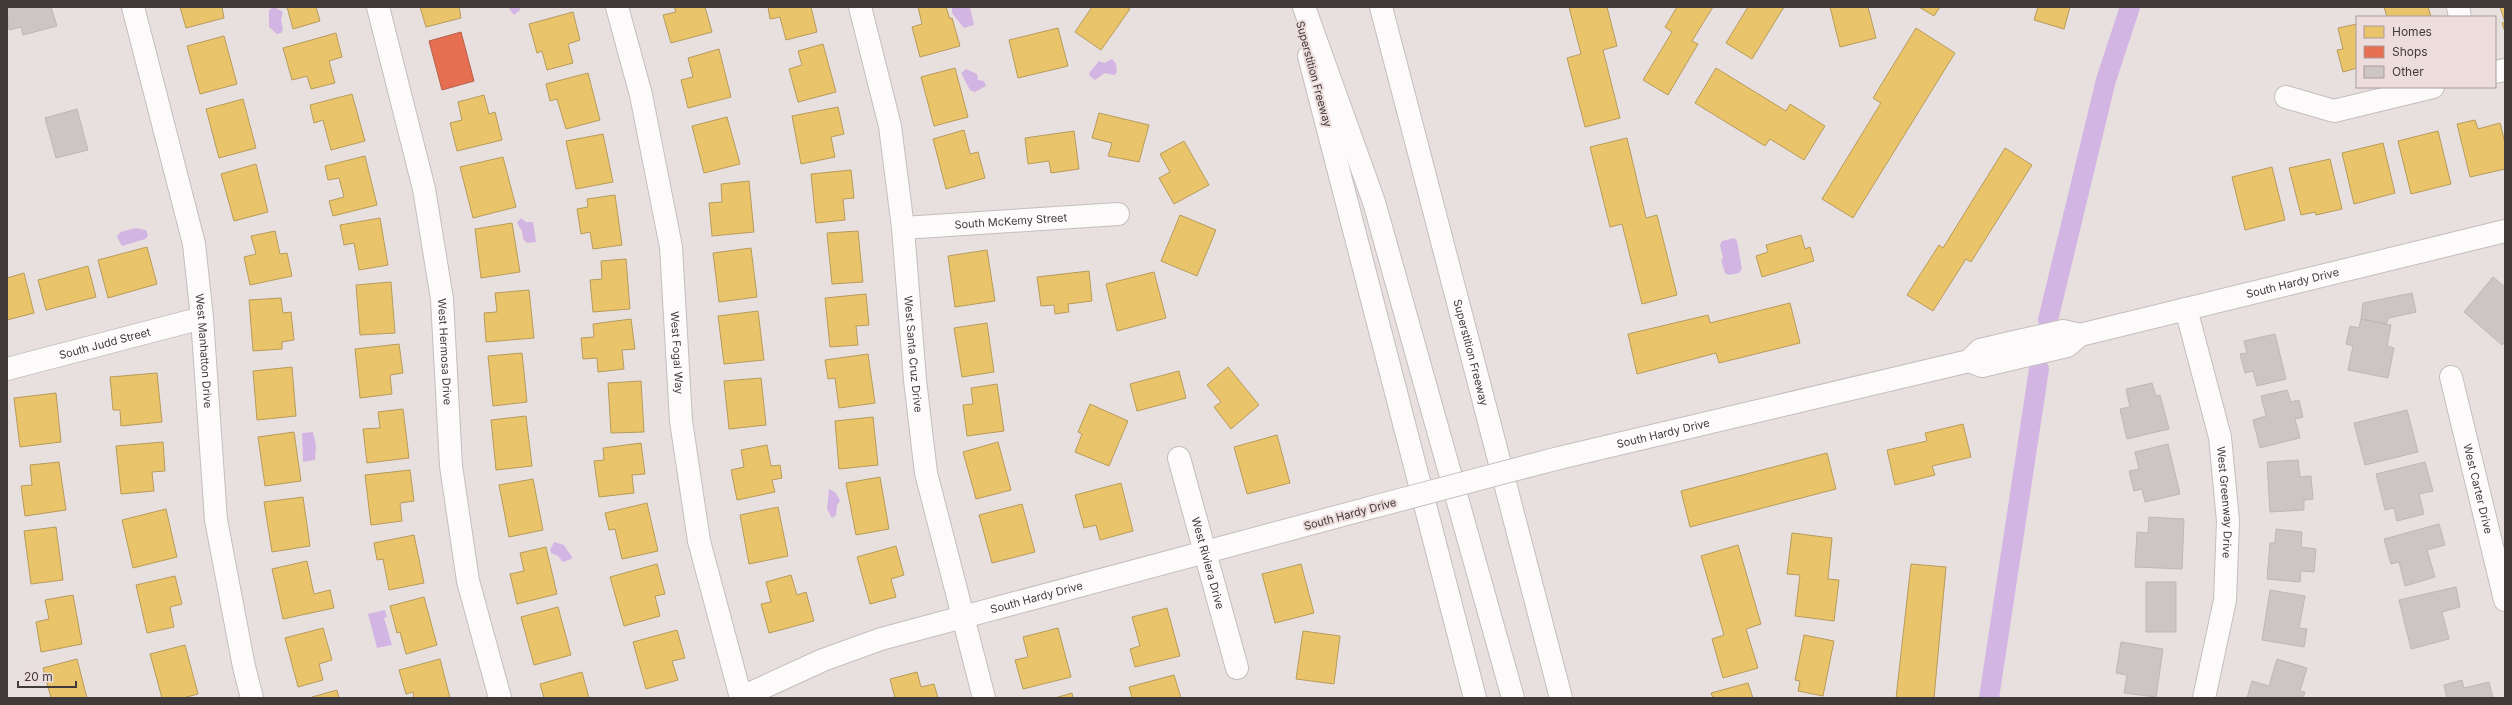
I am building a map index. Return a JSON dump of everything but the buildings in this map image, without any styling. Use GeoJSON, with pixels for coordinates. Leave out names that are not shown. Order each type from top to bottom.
{"type":"FeatureCollection","features":[{"type":"Feature","properties":{"kind":"main road","name":"West Manhatton Drive"},"geometry":{"type":"LineString","coordinates":[[133,7],[194,244],[202,318],[216,520],[244,667],[252,698]]}},
{"type":"Feature","properties":{"kind":"main road","name":"West Hermosa Drive"},"geometry":{"type":"LineString","coordinates":[[378,7],[424,189],[442,299],[451,466],[468,581],[500,698]]}},
{"type":"Feature","properties":{"kind":"main road","name":"West Fogal Way"},"geometry":{"type":"LineString","coordinates":[[617,7],[641,95],[671,247],[681,421],[699,541],[741,698]]}},
{"type":"Feature","properties":{"kind":"main road","name":"West Santa Cruz Drive"},"geometry":{"type":"LineString","coordinates":[[860,7],[890,126],[903,228],[915,380],[926,473],[961,616],[984,698]]}},
{"type":"Feature","properties":{"kind":"main road","name":"Superstition Freeway"},"geometry":{"type":"LineString","coordinates":[[1296,7],[1475,698]]}},
{"type":"Feature","properties":{"kind":"main road"},"geometry":{"type":"LineString","coordinates":[[1304,7],[1374,202],[1513,698]]}},
{"type":"Feature","properties":{"kind":"main road","name":"Superstition Freeway"},"geometry":{"type":"LineString","coordinates":[[1381,7],[1561,698]]}},
{"type":"Feature","properties":{"kind":"main road"},"geometry":{"type":"LineString","coordinates":[[2286,97],[2334,111],[2429,88]]}},
{"type":"Feature","properties":{"kind":"main road","name":"South McKemy Street"},"geometry":{"type":"LineString","coordinates":[[903,228],[1118,214]]}},
{"type":"Feature","properties":{"kind":"main road","name":"South Hardy Drive"},"geometry":{"type":"LineString","coordinates":[[741,698],[846,651],[961,616],[1559,458],[1969,361],[1982,366],[2020,349],[2505,231]]}},
{"type":"Feature","properties":{"kind":"main road","name":"West Greenway Drive"},"geometry":{"type":"LineString","coordinates":[[2186,309],[2220,437],[2228,521],[2225,600],[2204,698]]}},
{"type":"Feature","properties":{"kind":"main road","name":"South Judd Street"},"geometry":{"type":"LineString","coordinates":[[7,369],[202,318]]}},
{"type":"Feature","properties":{"kind":"main road","name":"West Carter Drive"},"geometry":{"type":"LineString","coordinates":[[2451,377],[2505,600]]}},
{"type":"Feature","properties":{"kind":"main road","name":"West Riviera Drive"},"geometry":{"type":"LineString","coordinates":[[1179,458],[1237,668]]}},
{"type":"Feature","properties":{"kind":"main road"},"geometry":{"type":"LineString","coordinates":[[1453,612],[1468,698]]}},
{"type":"Feature","properties":{"kind":"shaded area"},"geometry":{"type":"Polygon","coordinates":[[[274,7],[283,12],[281,20],[283,30],[281,33],[277,34],[269,27],[269,10],[274,7]]]}},
{"type":"Feature","properties":{"kind":"shaded area"},"geometry":{"type":"Polygon","coordinates":[[[508,7],[520,7],[520,10],[514,15],[508,7]]]}},
{"type":"Feature","properties":{"kind":"shaded area"},"geometry":{"type":"Polygon","coordinates":[[[952,7],[970,7],[974,25],[964,28],[952,13],[952,7]]]}},
{"type":"Feature","properties":{"kind":"shaded area"},"geometry":{"type":"Polygon","coordinates":[[[1112,59],[1116,64],[1117,72],[1114,75],[1105,73],[1095,80],[1090,76],[1089,73],[1099,61],[1104,63],[1112,59]]]}},
{"type":"Feature","properties":{"kind":"shaded area"},"geometry":{"type":"Polygon","coordinates":[[[966,69],[977,74],[978,80],[984,81],[986,86],[975,92],[970,90],[961,73],[966,69]]]}},
{"type":"Feature","properties":{"kind":"shaded area"},"geometry":{"type":"Polygon","coordinates":[[[521,218],[526,222],[533,222],[536,242],[527,243],[523,239],[522,231],[517,223],[521,218]]]}},
{"type":"Feature","properties":{"kind":"shaded area"},"geometry":{"type":"Polygon","coordinates":[[[136,228],[146,230],[148,236],[145,239],[122,246],[117,237],[120,232],[136,228]]]}},
{"type":"Feature","properties":{"kind":"shaded area"},"geometry":{"type":"Polygon","coordinates":[[[1734,238],[1737,241],[1742,269],[1739,273],[1728,275],[1725,273],[1721,260],[1723,258],[1720,245],[1722,241],[1734,238]]]}},
{"type":"Feature","properties":{"kind":"shaded area"},"geometry":{"type":"Polygon","coordinates":[[[313,432],[316,446],[315,460],[303,462],[302,433],[313,432]]]}},
{"type":"Feature","properties":{"kind":"shaded area"},"geometry":{"type":"Polygon","coordinates":[[[829,489],[836,493],[840,501],[837,505],[836,515],[832,518],[827,509],[829,489]]]}},
{"type":"Feature","properties":{"kind":"shaded area"},"geometry":{"type":"Polygon","coordinates":[[[554,542],[564,545],[572,557],[571,559],[563,562],[558,556],[551,553],[550,550],[554,542]]]}},
{"type":"Feature","properties":{"kind":"shaded area"},"geometry":{"type":"Polygon","coordinates":[[[385,610],[387,617],[384,618],[392,645],[377,648],[368,614],[385,610]]]}},
{"type":"Feature","properties":{"kind":"waterway"},"geometry":{"type":"LineString","coordinates":[[2048,320],[2106,80],[2130,7]]}},
{"type":"Feature","properties":{"kind":"waterway"},"geometry":{"type":"LineString","coordinates":[[1989,698],[2039,369]]}}]}
